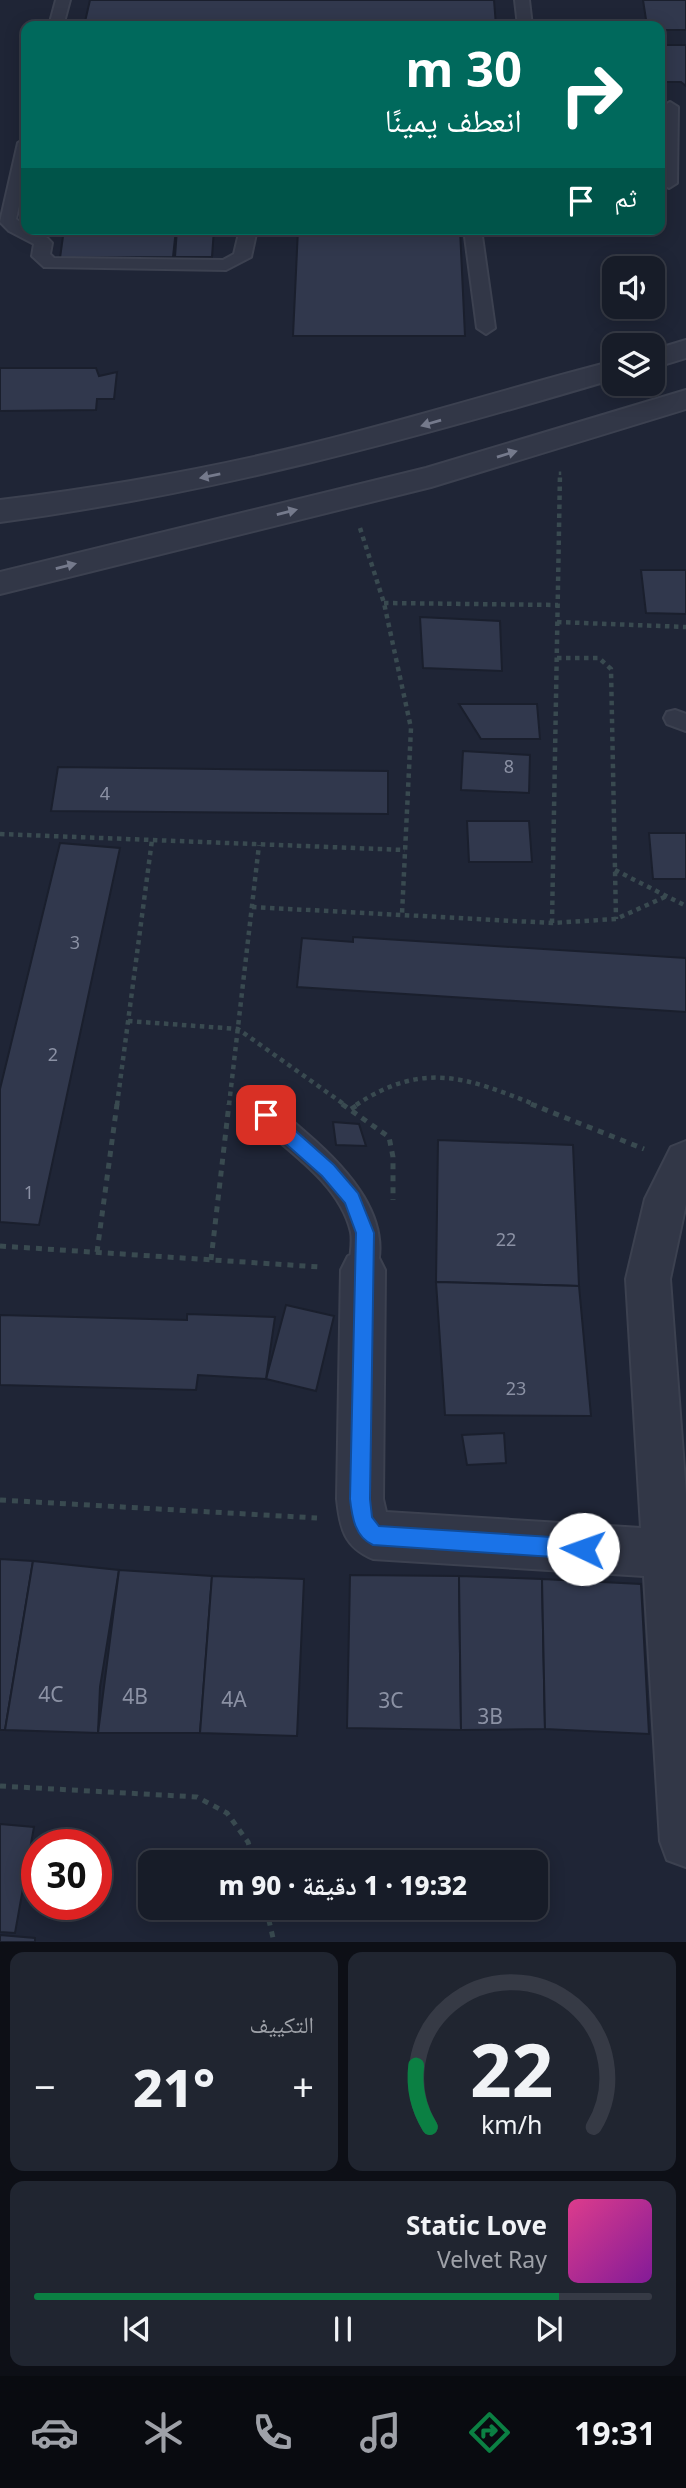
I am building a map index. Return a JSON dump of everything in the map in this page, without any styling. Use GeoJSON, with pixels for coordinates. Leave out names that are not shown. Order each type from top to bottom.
{"type":"FeatureCollection","features":[{"type":"Feature","properties":{"kind":"street"},"geometry":{"type":"LineString","coordinates":[[665,355],[686,349]]}},
{"type":"Feature","properties":{"kind":"street"},"geometry":{"type":"LineString","coordinates":[[0,511],[120,494],[263,466],[398,433],[602,374]]}},
{"type":"Feature","properties":{"kind":"street"},"geometry":{"type":"LineString","coordinates":[[0,583],[431,477],[686,399]]}},
{"type":"Feature","properties":{"kind":"street"},"geometry":{"type":"LineString","coordinates":[[685,1163],[666,1199],[648,1279],[686,1841]]}},
{"type":"Feature","properties":{"kind":"street"},"geometry":{"type":"LineString","coordinates":[[363,1270],[360,1499],[363,1520],[373,1535],[666,1554]]}},
{"type":"Feature","properties":{"kind":"lane"},"geometry":{"type":"LineString","coordinates":[[57,21],[63,0]]}},
{"type":"Feature","properties":{"kind":"lane"},"geometry":{"type":"LineString","coordinates":[[522,0],[524,21]]}},
{"type":"Feature","properties":{"kind":"lane"},"geometry":{"type":"LineString","coordinates":[[668,183],[672,107]]}},
{"type":"Feature","properties":{"kind":"lane"},"geometry":{"type":"LineString","coordinates":[[21,184],[18,208],[8,220],[11,226],[21,230]]}},
{"type":"Feature","properties":{"kind":"lane"},"geometry":{"type":"LineString","coordinates":[[32,235],[43,243],[41,256],[44,260],[57,265],[226,265],[242,257],[248,235]]}},
{"type":"Feature","properties":{"kind":"lane"},"geometry":{"type":"LineString","coordinates":[[472,235],[486,328]]}},
{"type":"Feature","properties":{"kind":"lane"},"geometry":{"type":"LineString","coordinates":[[266,1115],[328,1170],[352,1199],[365,1233],[363,1270]]}},
{"type":"Feature","properties":{"kind":"path"},"geometry":{"type":"LineString","coordinates":[[552,923],[561,437]]}},
{"type":"Feature","properties":{"kind":"path"},"geometry":{"type":"LineString","coordinates":[[349,497],[384,603],[411,728],[402,914]]}},
{"type":"Feature","properties":{"kind":"path"},"geometry":{"type":"LineString","coordinates":[[384,603],[558,605]]}},
{"type":"Feature","properties":{"kind":"path"},"geometry":{"type":"LineString","coordinates":[[557,622],[686,627]]}},
{"type":"Feature","properties":{"kind":"path"},"geometry":{"type":"LineString","coordinates":[[557,658],[598,658],[611,669],[616,919]]}},
{"type":"Feature","properties":{"kind":"path"},"geometry":{"type":"LineString","coordinates":[[0,834],[405,850]]}},
{"type":"Feature","properties":{"kind":"path"},"geometry":{"type":"LineString","coordinates":[[97,1252],[152,840]]}},
{"type":"Feature","properties":{"kind":"path"},"geometry":{"type":"LineString","coordinates":[[211,1260],[259,845]]}},
{"type":"Feature","properties":{"kind":"path"},"geometry":{"type":"LineString","coordinates":[[615,870],[686,906]]}},
{"type":"Feature","properties":{"kind":"path"},"geometry":{"type":"LineString","coordinates":[[252,906],[552,923],[616,919],[667,896]]}},
{"type":"Feature","properties":{"kind":"path"},"geometry":{"type":"LineString","coordinates":[[351,1109],[379,1090],[411,1080],[445,1076],[478,1082],[685,1163]]}},
{"type":"Feature","properties":{"kind":"path"},"geometry":{"type":"LineString","coordinates":[[0,1246],[363,1270]]}},
{"type":"Feature","properties":{"kind":"path"},"geometry":{"type":"LineString","coordinates":[[0,1500],[363,1520]]}},
{"type":"Feature","properties":{"kind":"path"},"geometry":{"type":"LineString","coordinates":[[0,1786],[198,1797],[227,1813],[248,1842],[250,1850]]}},
{"type":"Feature","properties":{"kind":"path"},"geometry":{"type":"LineString","coordinates":[[269,1920],[274,1942]]}},
{"type":"Feature","properties":{"kind":"building"},"geometry":{"type":"Polygon","coordinates":[[[90,0],[494,0],[496,21],[85,21],[90,0]]]}},
{"type":"Feature","properties":{"kind":"building"},"geometry":{"type":"Polygon","coordinates":[[[643,0],[686,0],[686,30],[665,30],[665,21],[646,21],[643,0]]]}},
{"type":"Feature","properties":{"kind":"building"},"geometry":{"type":"Polygon","coordinates":[[[665,45],[686,45],[686,86],[681,82],[665,82],[665,45]]]}},
{"type":"Feature","properties":{"kind":"building"},"geometry":{"type":"Polygon","coordinates":[[[63,235],[175,235],[173,257],[60,258],[63,235]]]}},
{"type":"Feature","properties":{"kind":"building"},"geometry":{"type":"Polygon","coordinates":[[[177,235],[214,235],[212,257],[175,257],[177,235]]]}},
{"type":"Feature","properties":{"kind":"building"},"geometry":{"type":"Polygon","coordinates":[[[298,235],[460,235],[465,336],[293,336],[298,235]]]}},
{"type":"Feature","properties":{"kind":"building"},"geometry":{"type":"Polygon","coordinates":[[[0,368],[96,368],[99,376],[117,372],[114,399],[97,399],[96,410],[0,411],[0,368]]]}},
{"type":"Feature","properties":{"kind":"building"},"geometry":{"type":"Polygon","coordinates":[[[641,570],[686,570],[686,614],[646,613],[641,570]]]}},
{"type":"Feature","properties":{"kind":"building"},"geometry":{"type":"Polygon","coordinates":[[[420,617],[500,621],[502,671],[423,668],[420,617]]]}},
{"type":"Feature","properties":{"kind":"building"},"geometry":{"type":"Polygon","coordinates":[[[459,704],[537,704],[540,739],[481,739],[459,704]]]}},
{"type":"Feature","properties":{"kind":"building"},"geometry":{"type":"Polygon","coordinates":[[[463,751],[530,755],[529,793],[461,790],[463,751]]]}},
{"type":"Feature","properties":{"kind":"building"},"geometry":{"type":"Polygon","coordinates":[[[58,767],[388,771],[388,814],[51,811],[58,767]]]}},
{"type":"Feature","properties":{"kind":"building"},"geometry":{"type":"Polygon","coordinates":[[[467,821],[529,821],[532,862],[469,862],[467,821]]]}},
{"type":"Feature","properties":{"kind":"building"},"geometry":{"type":"Polygon","coordinates":[[[649,833],[686,833],[686,879],[653,879],[649,833]]]}},
{"type":"Feature","properties":{"kind":"building"},"geometry":{"type":"Polygon","coordinates":[[[60,843],[120,848],[39,1225],[0,1222],[0,1089],[60,843]]]}},
{"type":"Feature","properties":{"kind":"building"},"geometry":{"type":"Polygon","coordinates":[[[353,937],[686,958],[686,1012],[297,987],[302,938],[353,942],[353,937]]]}},
{"type":"Feature","properties":{"kind":"building"},"geometry":{"type":"Polygon","coordinates":[[[333,1122],[359,1124],[366,1146],[336,1145],[333,1122]]]}},
{"type":"Feature","properties":{"kind":"building"},"geometry":{"type":"Polygon","coordinates":[[[438,1140],[573,1145],[579,1286],[436,1282],[438,1140]]]}},
{"type":"Feature","properties":{"kind":"building"},"geometry":{"type":"Polygon","coordinates":[[[436,1282],[579,1286],[591,1416],[445,1415],[436,1282]]]}},
{"type":"Feature","properties":{"kind":"building"},"geometry":{"type":"Polygon","coordinates":[[[286,1305],[334,1316],[316,1391],[266,1379],[286,1305]]]}},
{"type":"Feature","properties":{"kind":"building"},"geometry":{"type":"Polygon","coordinates":[[[187,1314],[275,1317],[266,1379],[198,1375],[196,1390],[0,1385],[0,1315],[187,1320],[187,1314]]]}},
{"type":"Feature","properties":{"kind":"building"},"geometry":{"type":"Polygon","coordinates":[[[504,1433],[506,1463],[467,1465],[462,1435],[504,1433]]]}},
{"type":"Feature","properties":{"kind":"building"},"geometry":{"type":"Polygon","coordinates":[[[0,1559],[33,1561],[5,1730],[0,1730],[0,1559]]]}},
{"type":"Feature","properties":{"kind":"building"},"geometry":{"type":"Polygon","coordinates":[[[33,1561],[119,1570],[100,1687],[98,1733],[5,1730],[33,1561]]]}},
{"type":"Feature","properties":{"kind":"building"},"geometry":{"type":"Polygon","coordinates":[[[119,1570],[212,1576],[200,1733],[98,1733],[119,1570]]]}},
{"type":"Feature","properties":{"kind":"building"},"geometry":{"type":"Polygon","coordinates":[[[350,1575],[459,1576],[461,1730],[347,1728],[350,1575]]]}},
{"type":"Feature","properties":{"kind":"building"},"geometry":{"type":"Polygon","coordinates":[[[212,1576],[304,1579],[297,1736],[200,1733],[212,1576]]]}},
{"type":"Feature","properties":{"kind":"building"},"geometry":{"type":"Polygon","coordinates":[[[459,1576],[542,1579],[545,1729],[461,1730],[459,1576]]]}},
{"type":"Feature","properties":{"kind":"building"},"geometry":{"type":"Polygon","coordinates":[[[542,1579],[641,1584],[649,1734],[545,1729],[542,1579]]]}},
{"type":"Feature","properties":{"kind":"building"},"geometry":{"type":"Polygon","coordinates":[[[0,1824],[34,1827],[21,1829],[21,1900],[15,1933],[0,1932],[0,1824]]]}},
{"type":"Feature","properties":{"kind":"building"},"geometry":{"type":"Polygon","coordinates":[[[0,1935],[35,1938],[35,1942],[0,1942],[0,1935]]]}},
{"type":"Feature","properties":{"kind":"route"},"geometry":{"type":"LineString","coordinates":[[266,1115],[328,1170],[352,1199],[365,1233],[360,1499],[363,1520],[373,1535],[583,1549]]}}]}
